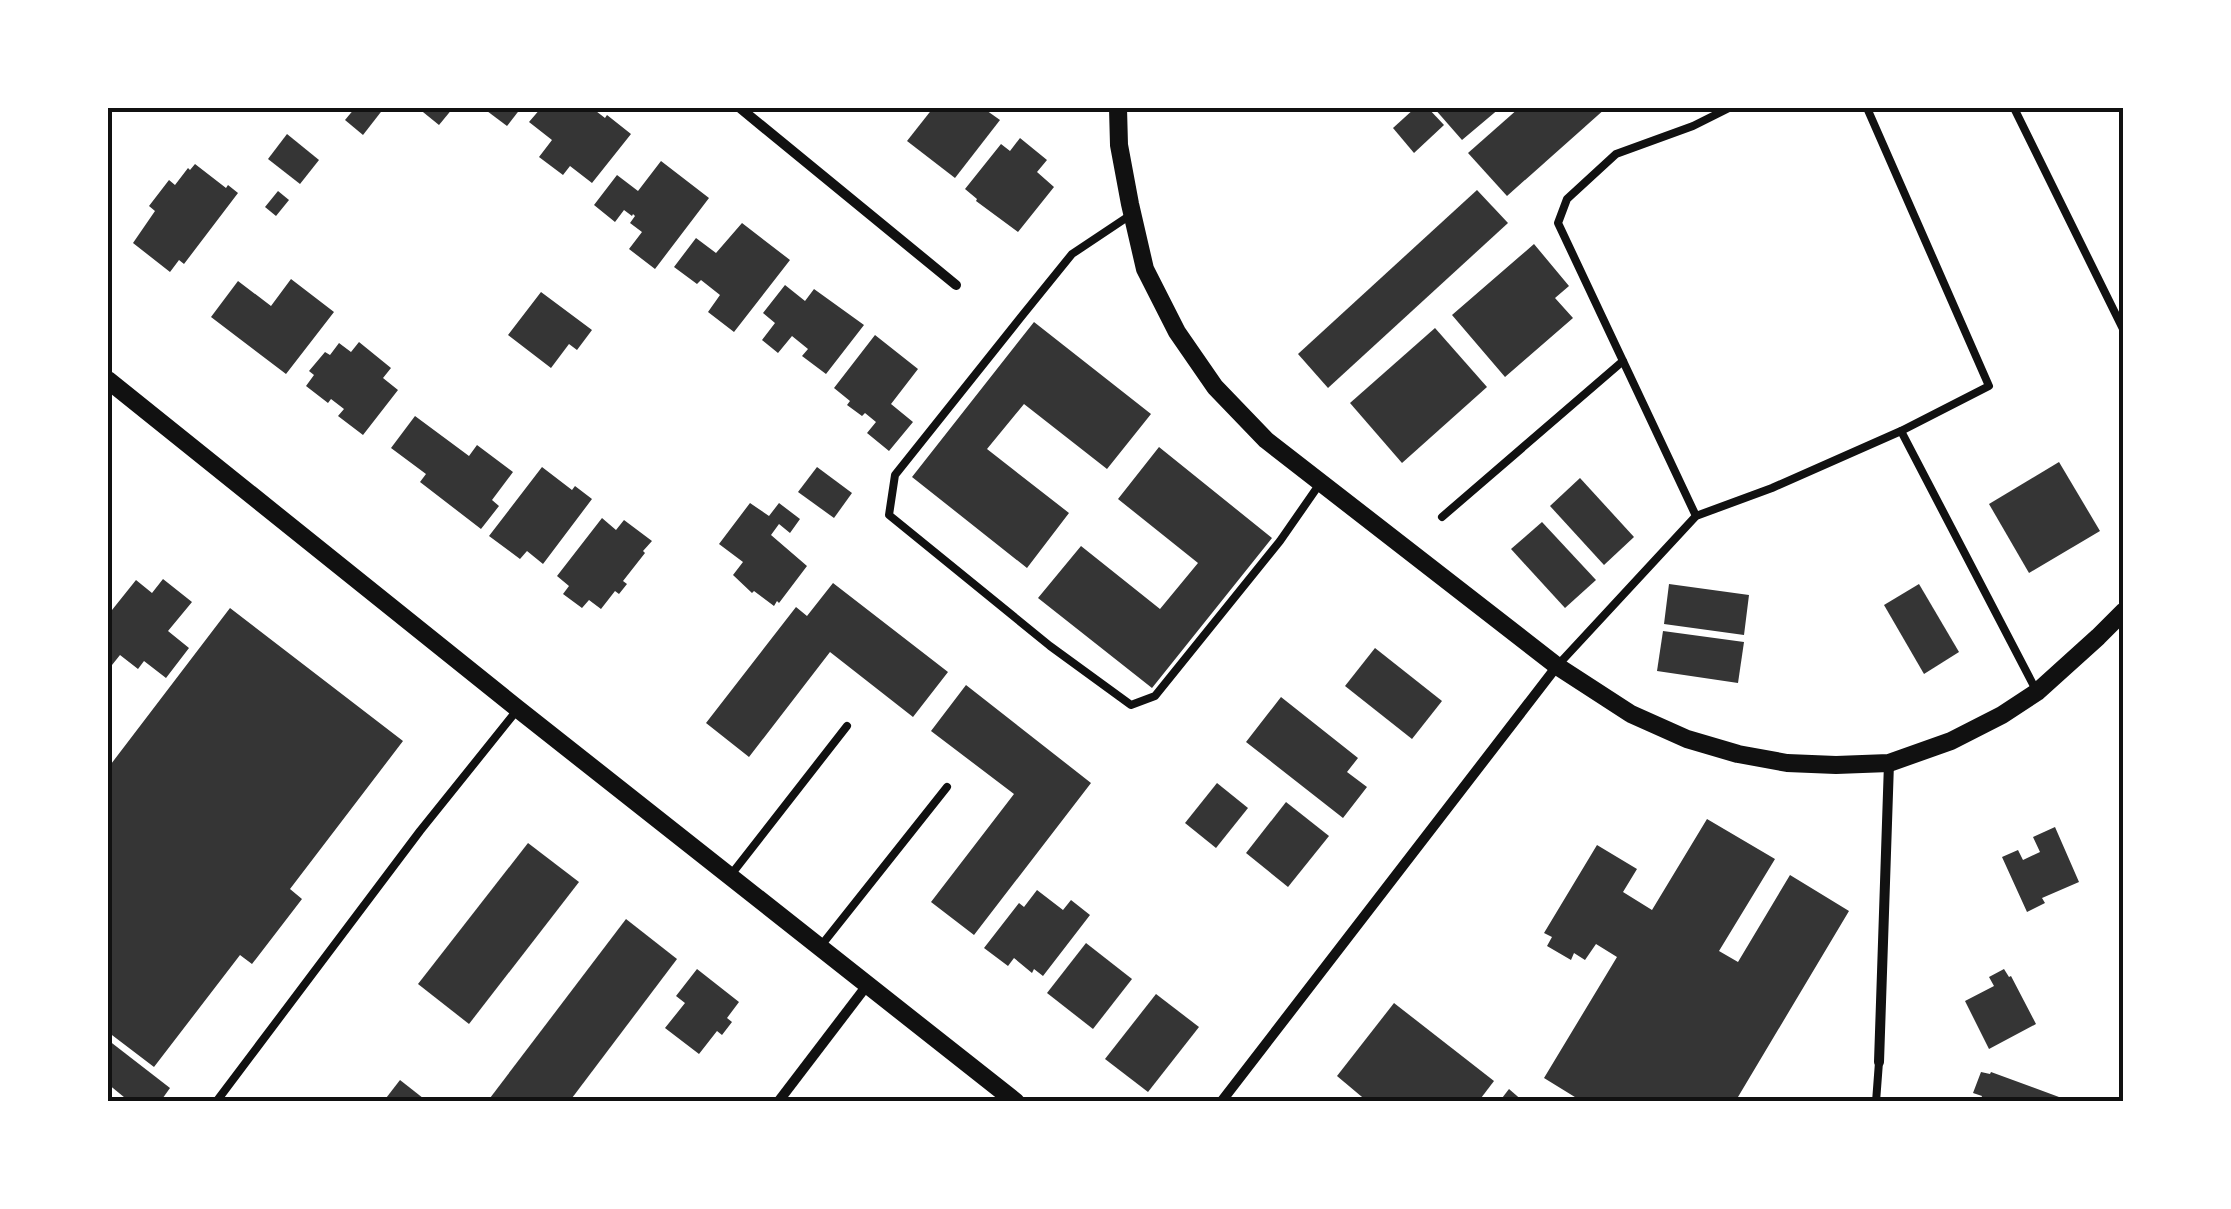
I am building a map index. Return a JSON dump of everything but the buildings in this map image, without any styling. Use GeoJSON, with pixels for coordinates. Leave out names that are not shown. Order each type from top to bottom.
{"type":"FeatureCollection","features":[{"type":"Feature","properties":{"kind":"street"},"geometry":{"type":"LineString","coordinates":[[740,108],[956,285]]}},
{"type":"Feature","properties":{"kind":"street"},"geometry":{"type":"LineString","coordinates":[[1118,108],[1120,146],[1145,269],[1178,332],[1215,386],[1266,440],[1557,666],[1630,714],[1687,739],[1738,754],[1787,763],[1889,763],[1951,741],[2037,692],[2124,611]]}},
{"type":"Feature","properties":{"kind":"street"},"geometry":{"type":"LineString","coordinates":[[108,380],[1016,1102]]}},
{"type":"Feature","properties":{"kind":"street"},"geometry":{"type":"LineString","coordinates":[[1222,1102],[1557,666]]}},
{"type":"Feature","properties":{"kind":"street"},"geometry":{"type":"LineString","coordinates":[[1879,1062],[1889,763]]}},
{"type":"Feature","properties":{"kind":"street"},"geometry":{"type":"LineString","coordinates":[[778,1102],[868,984]]}},
{"type":"Feature","properties":{"kind":"lane"},"geometry":{"type":"LineString","coordinates":[[1696,516],[1558,222],[1568,199],[1616,154],[1693,126],[1729,108]]}},
{"type":"Feature","properties":{"kind":"lane"},"geometry":{"type":"LineString","coordinates":[[1557,666],[1696,516],[1772,488],[1901,431],[1989,386],[1867,108]]}},
{"type":"Feature","properties":{"kind":"lane"},"geometry":{"type":"LineString","coordinates":[[2014,108],[2124,330]]}},
{"type":"Feature","properties":{"kind":"lane"},"geometry":{"type":"LineString","coordinates":[[1132,214],[1072,254],[896,475],[889,515],[1050,646],[1131,705],[1155,696],[1280,541],[1321,482]]}},
{"type":"Feature","properties":{"kind":"lane"},"geometry":{"type":"LineString","coordinates":[[1442,517],[1624,361]]}},
{"type":"Feature","properties":{"kind":"lane"},"geometry":{"type":"LineString","coordinates":[[1901,431],[2037,692]]}},
{"type":"Feature","properties":{"kind":"lane"},"geometry":{"type":"LineString","coordinates":[[216,1102],[420,831],[518,709]]}},
{"type":"Feature","properties":{"kind":"lane"},"geometry":{"type":"LineString","coordinates":[[730,876],[847,726]]}},
{"type":"Feature","properties":{"kind":"lane"},"geometry":{"type":"LineString","coordinates":[[820,947],[947,787]]}},
{"type":"Feature","properties":{"kind":"lane"},"geometry":{"type":"LineString","coordinates":[[1876,1102],[1879,1062]]}}]}
